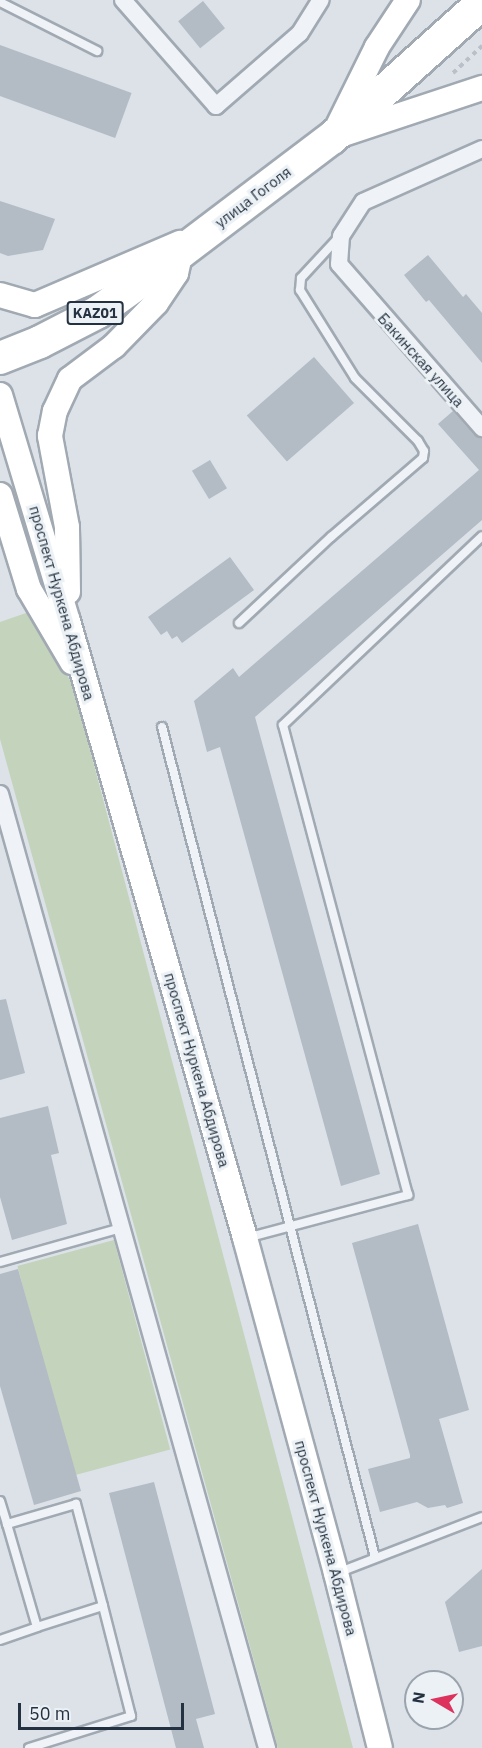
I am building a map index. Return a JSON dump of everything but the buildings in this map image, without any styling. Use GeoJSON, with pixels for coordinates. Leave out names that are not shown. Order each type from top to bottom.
{"type":"FeatureCollection","features":[{"type":"Feature","properties":{"kind":"highway","name":"улица Гоголя"},"geometry":{"type":"LineString","coordinates":[[0,358],[40,342],[98,312],[181,252],[332,138],[482,3]]}},
{"type":"Feature","properties":{"kind":"main road"},"geometry":{"type":"LineString","coordinates":[[332,138],[377,47],[408,0]]}},
{"type":"Feature","properties":{"kind":"main road"},"geometry":{"type":"LineString","coordinates":[[332,138],[482,88]]}},
{"type":"Feature","properties":{"kind":"main road"},"geometry":{"type":"LineString","coordinates":[[0,295],[35,305],[207,231]]}},
{"type":"Feature","properties":{"kind":"main road"},"geometry":{"type":"LineString","coordinates":[[68,621],[67,527],[55,473],[50,436],[55,411],[70,379],[114,346],[156,303],[176,273],[181,252]]}},
{"type":"Feature","properties":{"kind":"main road","name":"проспект Нуркена Абдирова"},"geometry":{"type":"LineString","coordinates":[[0,395],[86,682],[245,1238],[336,1573],[380,1748]]}},
{"type":"Feature","properties":{"kind":"main road"},"geometry":{"type":"LineString","coordinates":[[0,495],[29,589],[51,630],[86,682]]}},
{"type":"Feature","properties":{"kind":"street"},"geometry":{"type":"LineString","coordinates":[[123,0],[216,106],[300,33],[321,0]]}},
{"type":"Feature","properties":{"kind":"street"},"geometry":{"type":"LineString","coordinates":[[341,236],[363,202],[482,149]]}},
{"type":"Feature","properties":{"kind":"street","name":"Бакинская улица"},"geometry":{"type":"LineString","coordinates":[[341,236],[339,264],[360,292],[482,428]]}},
{"type":"Feature","properties":{"kind":"street"},"geometry":{"type":"LineString","coordinates":[[0,794],[267,1748]]}},
{"type":"Feature","properties":{"kind":"lane"},"geometry":{"type":"LineString","coordinates":[[0,2],[97,51]]}},
{"type":"Feature","properties":{"kind":"lane"},"geometry":{"type":"LineString","coordinates":[[239,623],[331,537],[423,458],[424,451],[418,441],[355,378],[300,290],[301,278],[341,236]]}},
{"type":"Feature","properties":{"kind":"lane"},"geometry":{"type":"LineString","coordinates":[[245,1238],[408,1195],[283,725],[482,536]]}},
{"type":"Feature","properties":{"kind":"lane"},"geometry":{"type":"LineString","coordinates":[[162,727],[375,1557]]}},
{"type":"Feature","properties":{"kind":"lane"},"geometry":{"type":"LineString","coordinates":[[0,1262],[121,1228]]}},
{"type":"Feature","properties":{"kind":"lane"},"geometry":{"type":"LineString","coordinates":[[0,1501],[37,1627]]}},
{"type":"Feature","properties":{"kind":"lane"},"geometry":{"type":"LineString","coordinates":[[6,1524],[76,1504],[132,1716],[29,1748]]}},
{"type":"Feature","properties":{"kind":"lane"},"geometry":{"type":"LineString","coordinates":[[336,1573],[482,1517]]}},
{"type":"Feature","properties":{"kind":"lane"},"geometry":{"type":"LineString","coordinates":[[0,1640],[103,1606]]}},
{"type":"Feature","properties":{"kind":"green space"},"geometry":{"type":"Polygon","coordinates":[[[29,612],[73,685],[353,1748],[278,1748],[0,739],[0,622],[29,612]]]}},
{"type":"Feature","properties":{"kind":"green space"},"geometry":{"type":"Polygon","coordinates":[[[114,1240],[170,1450],[74,1475],[17,1266],[114,1240]]]}}]}
